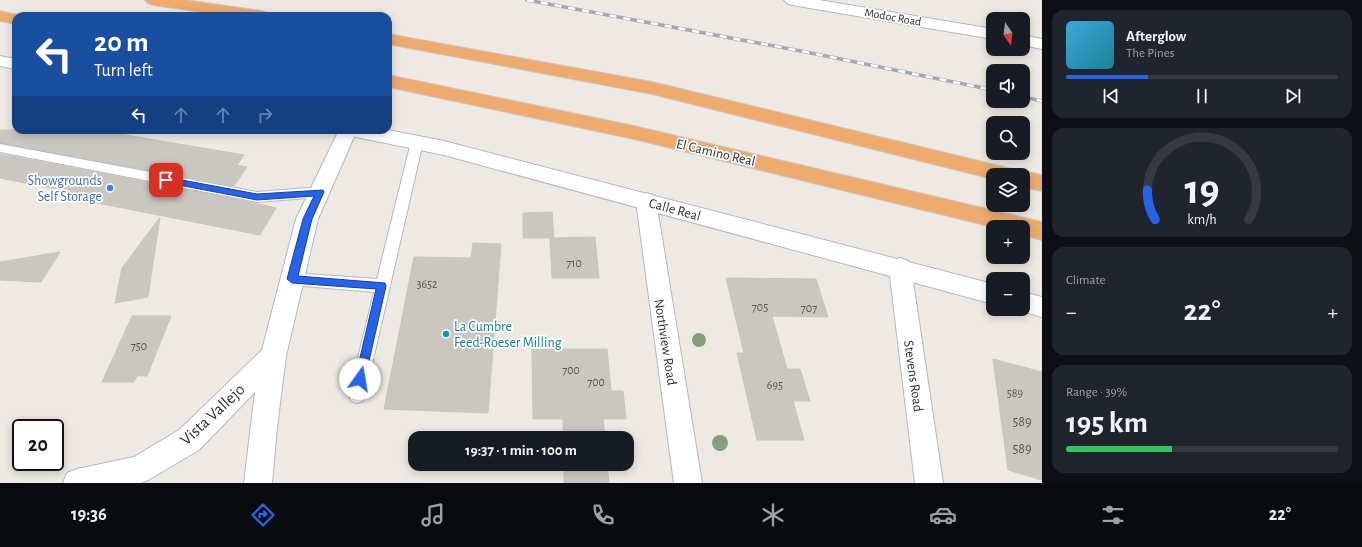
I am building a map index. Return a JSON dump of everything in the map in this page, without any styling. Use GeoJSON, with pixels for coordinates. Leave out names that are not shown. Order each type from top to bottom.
{"type":"FeatureCollection","features":[{"type":"Feature","properties":{"kind":"highway"},"geometry":{"type":"LineString","coordinates":[[153,0],[235,12]]}},
{"type":"Feature","properties":{"kind":"highway"},"geometry":{"type":"LineString","coordinates":[[0,16],[12,18]]}},
{"type":"Feature","properties":{"kind":"highway"},"geometry":{"type":"LineString","coordinates":[[392,40],[652,88],[986,170]]}},
{"type":"Feature","properties":{"kind":"highway","name":"El Camino Real"},"geometry":{"type":"LineString","coordinates":[[392,83],[628,131],[860,185],[1042,231]]}},
{"type":"Feature","properties":{"kind":"highway"},"geometry":{"type":"LineString","coordinates":[[1030,180],[1042,183]]}},
{"type":"Feature","properties":{"kind":"street","name":"Modoc Road"},"geometry":{"type":"LineString","coordinates":[[792,0],[986,33]]}},
{"type":"Feature","properties":{"kind":"street"},"geometry":{"type":"LineString","coordinates":[[1030,41],[1042,44]]}},
{"type":"Feature","properties":{"kind":"street"},"geometry":{"type":"LineString","coordinates":[[0,61],[12,63]]}},
{"type":"Feature","properties":{"kind":"street","name":"Vista Vallejo"},"geometry":{"type":"LineString","coordinates":[[258,483],[263,426],[273,356],[292,279],[308,219],[346,134]]}},
{"type":"Feature","properties":{"kind":"street","name":"Calle Real"},"geometry":{"type":"LineString","coordinates":[[376,134],[417,142],[646,201],[986,292]]}},
{"type":"Feature","properties":{"kind":"street","name":"Northview Road"},"geometry":{"type":"LineString","coordinates":[[646,201],[688,483]]}},
{"type":"Feature","properties":{"kind":"street","name":"Stevens Road"},"geometry":{"type":"LineString","coordinates":[[900,268],[929,483]]}},
{"type":"Feature","properties":{"kind":"street"},"geometry":{"type":"LineString","coordinates":[[1030,304],[1042,307]]}},
{"type":"Feature","properties":{"kind":"street","name":"Vista Vallejo"},"geometry":{"type":"LineString","coordinates":[[77,483],[138,470],[189,440],[273,356]]}},
{"type":"Feature","properties":{"kind":"lane"},"geometry":{"type":"LineString","coordinates":[[357,395],[417,142]]}},
{"type":"Feature","properties":{"kind":"lane"},"geometry":{"type":"LineString","coordinates":[[0,148],[257,197],[320,192]]}},
{"type":"Feature","properties":{"kind":"lane"},"geometry":{"type":"LineString","coordinates":[[292,279],[382,286]]}},
{"type":"Feature","properties":{"kind":"building"},"geometry":{"type":"Polygon","coordinates":[[[0,130],[12,130],[12,134],[120,134],[244,155],[237,165],[247,167],[234,186],[0,143],[0,130]]]}},
{"type":"Feature","properties":{"kind":"building","name":"Showgrounds Self Storage"},"geometry":{"type":"Polygon","coordinates":[[[0,154],[276,208],[260,235],[77,199],[81,194],[0,178],[0,154]]]}},
{"type":"Feature","properties":{"kind":"building"},"geometry":{"type":"Polygon","coordinates":[[[552,212],[554,238],[523,238],[523,213],[552,212]]]}},
{"type":"Feature","properties":{"kind":"building"},"geometry":{"type":"Polygon","coordinates":[[[160,217],[148,297],[115,303],[122,268],[160,217]]]}},
{"type":"Feature","properties":{"kind":"building"},"geometry":{"type":"Polygon","coordinates":[[[595,237],[599,278],[552,278],[550,238],[595,237]]]}},
{"type":"Feature","properties":{"kind":"building","name":"La Cumbre Feed-Roeser Milling"},"geometry":{"type":"Polygon","coordinates":[[[473,243],[501,244],[488,413],[384,409],[414,257],[471,258],[473,243]]]}},
{"type":"Feature","properties":{"kind":"building"},"geometry":{"type":"Polygon","coordinates":[[[60,252],[41,282],[0,280],[0,262],[60,252]]]}},
{"type":"Feature","properties":{"kind":"building"},"geometry":{"type":"Polygon","coordinates":[[[726,278],[816,279],[828,317],[772,316],[787,369],[800,369],[810,401],[793,401],[804,440],[757,440],[737,353],[744,353],[726,278]]]}},
{"type":"Feature","properties":{"kind":"building"},"geometry":{"type":"Polygon","coordinates":[[[132,316],[171,316],[147,376],[137,376],[134,382],[102,382],[132,316]]]}},
{"type":"Feature","properties":{"kind":"building"},"geometry":{"type":"Polygon","coordinates":[[[532,349],[607,349],[611,391],[623,391],[626,419],[603,419],[604,431],[563,431],[563,419],[533,419],[532,349]]]}},
{"type":"Feature","properties":{"kind":"building"},"geometry":{"type":"Polygon","coordinates":[[[993,359],[1042,372],[1042,480],[1008,470],[993,359]]]}},
{"type":"Feature","properties":{"kind":"building"},"geometry":{"type":"Polygon","coordinates":[[[564,471],[608,471],[609,483],[564,483],[564,471]]]}},
{"type":"Feature","properties":{"kind":"railway"},"geometry":{"type":"LineString","coordinates":[[527,0],[801,51],[986,89]]}},
{"type":"Feature","properties":{"kind":"railway"},"geometry":{"type":"LineString","coordinates":[[1030,98],[1042,101]]}},
{"type":"Feature","properties":{"kind":"place","name":"Showgrounds Self Storage"},"geometry":{"type":"Point","coordinates":[110,188]}},
{"type":"Feature","properties":{"kind":"place","name":"La Cumbre Feed-Roeser Milling"},"geometry":{"type":"Point","coordinates":[446,334]}},
{"type":"Feature","properties":{"kind":"route"},"geometry":{"type":"LineString","coordinates":[[166,180],[257,197],[320,192],[308,219],[292,279],[382,286],[360,379]]}}]}
